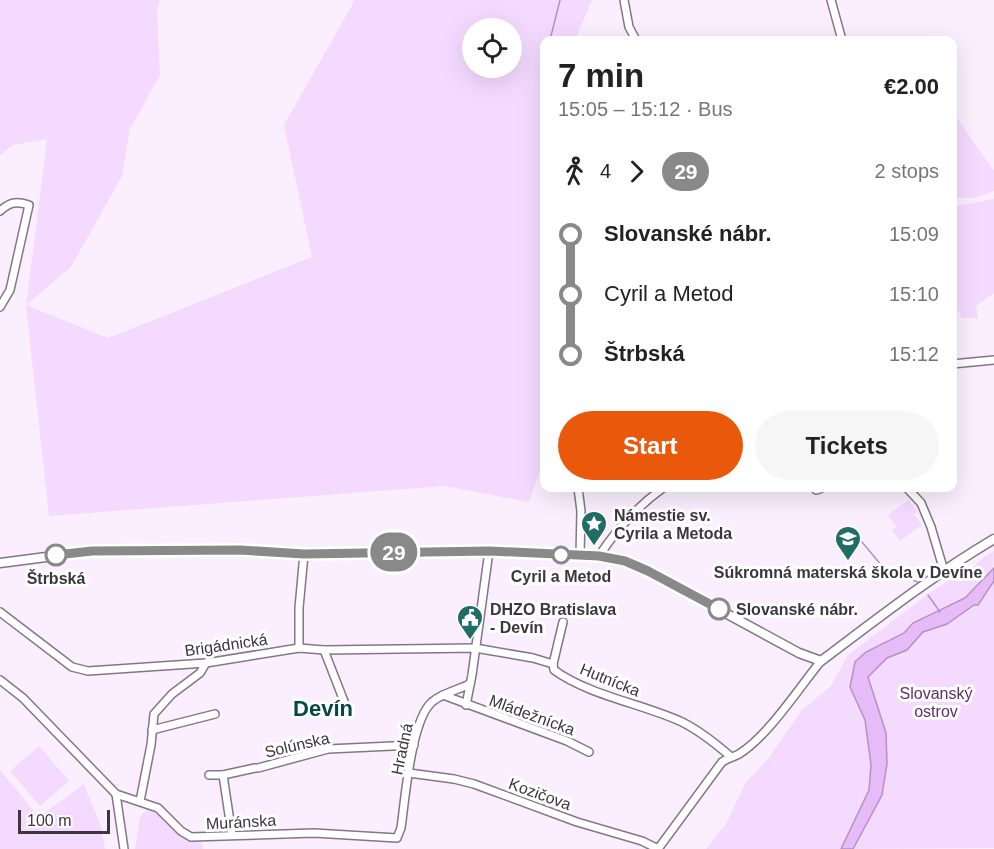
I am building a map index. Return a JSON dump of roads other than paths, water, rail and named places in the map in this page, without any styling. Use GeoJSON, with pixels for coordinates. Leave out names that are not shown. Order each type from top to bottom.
{"type":"FeatureCollection","features":[{"type":"Feature","properties":{"kind":"street"},"geometry":{"type":"LineString","coordinates":[[624,0],[629,27],[634,36]]}},
{"type":"Feature","properties":{"kind":"street"},"geometry":{"type":"LineString","coordinates":[[831,0],[841,36]]}},
{"type":"Feature","properties":{"kind":"street"},"geometry":{"type":"LineString","coordinates":[[0,211],[11,203],[19,202],[29,205],[10,290],[0,307]]}},
{"type":"Feature","properties":{"kind":"street"},"geometry":{"type":"LineString","coordinates":[[957,364],[994,360]]}},
{"type":"Feature","properties":{"kind":"street"},"geometry":{"type":"LineString","coordinates":[[579,492],[581,511],[580,556]]}},
{"type":"Feature","properties":{"kind":"street"},"geometry":{"type":"LineString","coordinates":[[599,556],[634,512],[658,492]]}},
{"type":"Feature","properties":{"kind":"street"},"geometry":{"type":"LineString","coordinates":[[911,492],[921,502],[932,527],[944,571]]}},
{"type":"Feature","properties":{"kind":"street"},"geometry":{"type":"LineString","coordinates":[[658,849],[722,762],[730,756],[738,755],[757,739],[821,661],[944,571],[994,539]]}},
{"type":"Feature","properties":{"kind":"street"},"geometry":{"type":"LineString","coordinates":[[0,563],[92,551],[240,550],[304,554],[489,551],[599,556],[625,561],[648,571],[799,653],[821,661]]}},
{"type":"Feature","properties":{"kind":"street"},"geometry":{"type":"LineString","coordinates":[[470,684],[489,551]]}},
{"type":"Feature","properties":{"kind":"street"},"geometry":{"type":"LineString","coordinates":[[299,648],[299,608],[304,554]]}},
{"type":"Feature","properties":{"kind":"street","name":"Brigádnická"},"geometry":{"type":"LineString","coordinates":[[0,612],[72,667],[80,670],[206,663],[299,648],[324,650],[475,648]]}},
{"type":"Feature","properties":{"kind":"street"},"geometry":{"type":"LineString","coordinates":[[553,664],[562,622]]}},
{"type":"Feature","properties":{"kind":"street","name":"Hutnícka"},"geometry":{"type":"LineString","coordinates":[[475,648],[533,658],[553,664],[554,670],[560,674],[607,695],[673,718],[703,733],[730,756]]}},
{"type":"Feature","properties":{"kind":"street"},"geometry":{"type":"LineString","coordinates":[[324,650],[347,709]]}},
{"type":"Feature","properties":{"kind":"street"},"geometry":{"type":"LineString","coordinates":[[140,801],[151,745],[154,714],[159,707],[200,673],[206,663]]}},
{"type":"Feature","properties":{"kind":"street","name":"Muránska"},"geometry":{"type":"LineString","coordinates":[[0,680],[23,698],[116,794],[158,808],[181,831],[191,837],[314,832],[390,838],[397,838],[399,835]]}},
{"type":"Feature","properties":{"kind":"street","name":"Hradná"},"geometry":{"type":"LineString","coordinates":[[399,835],[414,745],[427,707],[443,695],[470,684]]}},
{"type":"Feature","properties":{"kind":"street","name":"Mládežnícka"},"geometry":{"type":"LineString","coordinates":[[466,705],[470,684]]}},
{"type":"Feature","properties":{"kind":"street","name":"Mládežnícka"},"geometry":{"type":"LineString","coordinates":[[443,695],[567,741],[589,752]]}},
{"type":"Feature","properties":{"kind":"street"},"geometry":{"type":"LineString","coordinates":[[152,730],[215,714]]}},
{"type":"Feature","properties":{"kind":"street","name":"Solúnska"},"geometry":{"type":"LineString","coordinates":[[209,775],[223,775],[256,768],[328,749],[414,745]]}},
{"type":"Feature","properties":{"kind":"street","name":"Kozičova"},"geometry":{"type":"LineString","coordinates":[[410,773],[474,784],[577,822],[642,841],[658,849]]}},
{"type":"Feature","properties":{"kind":"street"},"geometry":{"type":"LineString","coordinates":[[223,775],[226,782],[231,835]]}},
{"type":"Feature","properties":{"kind":"street"},"geometry":{"type":"LineString","coordinates":[[116,794],[124,849]]}},
{"type":"Feature","properties":{"kind":"waterway"},"geometry":{"type":"LineString","coordinates":[[551,36],[560,0]]}},
{"type":"Feature","properties":{"kind":"waterway"},"geometry":{"type":"LineString","coordinates":[[862,542],[887,572],[918,582]]}},
{"type":"Feature","properties":{"kind":"waterway"},"geometry":{"type":"LineString","coordinates":[[928,595],[940,612]]}},
{"type":"Feature","properties":{"kind":"place","name":"Námestie sv. Cyrila a Metoda"},"geometry":{"type":"Point","coordinates":[594,547]}},
{"type":"Feature","properties":{"kind":"place","name":"Štrbská"},"geometry":{"type":"Point","coordinates":[56,555]}},
{"type":"Feature","properties":{"kind":"place","name":"Cyril a Metod"},"geometry":{"type":"Point","coordinates":[561,555]}},
{"type":"Feature","properties":{"kind":"place","name":"Súkromná materská škola v Devíne"},"geometry":{"type":"Point","coordinates":[848,562]}},
{"type":"Feature","properties":{"kind":"place","name":"Slovanské nábr."},"geometry":{"type":"Point","coordinates":[719,609]}},
{"type":"Feature","properties":{"kind":"place","name":"DHZO Bratislava - Devín"},"geometry":{"type":"Point","coordinates":[470,641]}},
{"type":"Feature","properties":{"kind":"district","name":"Devín"},"geometry":{"type":"Point","coordinates":[323,708]}},
{"type":"Feature","properties":{"kind":"park label","name":"Slovanský ostrov"},"geometry":{"type":"Point","coordinates":[936,702]}}]}
